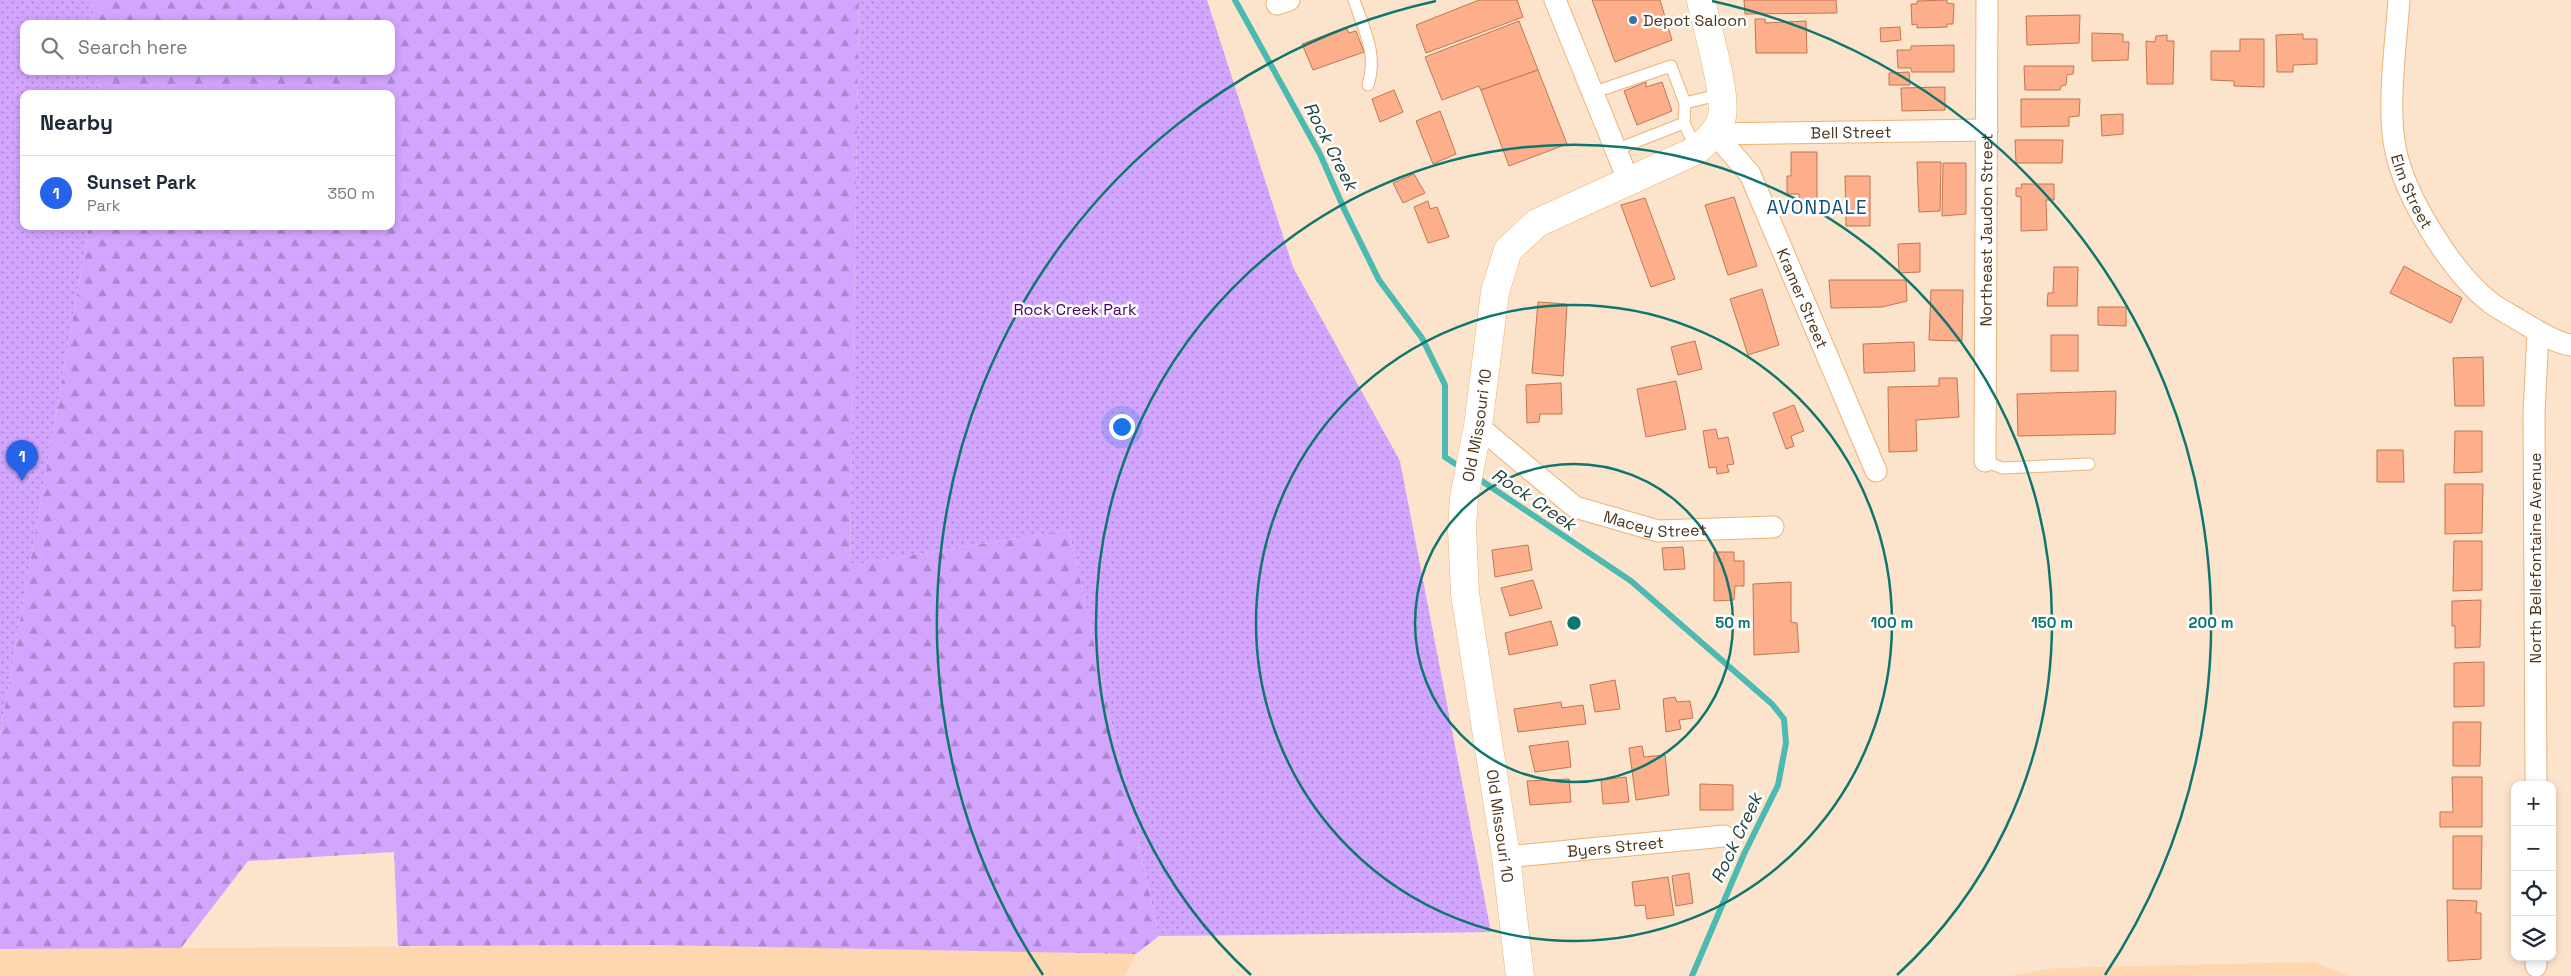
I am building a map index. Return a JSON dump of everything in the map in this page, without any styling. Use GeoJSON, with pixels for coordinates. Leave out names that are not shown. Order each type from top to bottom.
{"type":"FeatureCollection","features":[{"type":"Feature","properties":{"kind":"street"},"geometry":{"type":"LineString","coordinates":[[1555,0],[1614,150],[1629,182]]}},
{"type":"Feature","properties":{"kind":"street"},"geometry":{"type":"LineString","coordinates":[[1701,0],[1722,94],[1722,118],[1706,142]]}},
{"type":"Feature","properties":{"kind":"street","name":"Northeast Jaudon Street"},"geometry":{"type":"LineString","coordinates":[[1985,461],[1987,0]]}},
{"type":"Feature","properties":{"kind":"street","name":"Elm Street"},"geometry":{"type":"LineString","coordinates":[[2399,0],[2393,124],[2395,148],[2412,197],[2452,263],[2473,286],[2492,303],[2538,332],[2571,345]]}},
{"type":"Feature","properties":{"kind":"street","name":"Bell Street"},"geometry":{"type":"LineString","coordinates":[[1706,142],[1987,130]]}},
{"type":"Feature","properties":{"kind":"street","name":"Old Missouri 10"},"geometry":{"type":"LineString","coordinates":[[1520,976],[1506,857],[1465,594],[1462,529],[1464,498],[1475,437],[1494,292],[1508,250],[1536,223],[1629,182],[1706,142]]}},
{"type":"Feature","properties":{"kind":"street","name":"Kramer Street"},"geometry":{"type":"LineString","coordinates":[[1706,142],[1750,174],[1876,471]]}},
{"type":"Feature","properties":{"kind":"street","name":"North Bellefontaine Avenue"},"geometry":{"type":"LineString","coordinates":[[2536,781],[2534,414],[2538,332]]}},
{"type":"Feature","properties":{"kind":"street","name":"Macey Street"},"geometry":{"type":"LineString","coordinates":[[1475,437],[1575,507],[1658,531],[1773,527]]}},
{"type":"Feature","properties":{"kind":"street","name":"Byers Street"},"geometry":{"type":"LineString","coordinates":[[1506,857],[1724,836]]}},
{"type":"Feature","properties":{"kind":"lane"},"geometry":{"type":"LineString","coordinates":[[1354,0],[1372,56],[1373,69],[1368,85]]}},
{"type":"Feature","properties":{"kind":"lane"},"geometry":{"type":"LineString","coordinates":[[1592,93],[1671,66],[1685,104],[1684,123]]}},
{"type":"Feature","properties":{"kind":"lane"},"geometry":{"type":"LineString","coordinates":[[1685,104],[1722,94]]}},
{"type":"Feature","properties":{"kind":"lane"},"geometry":{"type":"LineString","coordinates":[[1614,150],[1684,123]]}},
{"type":"Feature","properties":{"kind":"lane"},"geometry":{"type":"LineString","coordinates":[[1684,123],[1706,142]]}},
{"type":"Feature","properties":{"kind":"lane"},"geometry":{"type":"LineString","coordinates":[[1985,461],[2002,468],[2089,464]]}},
{"type":"Feature","properties":{"kind":"shaded area"},"geometry":{"type":"Polygon","coordinates":[[[654,945],[1136,954],[1125,976],[0,976],[0,949],[654,945]]]}},
{"type":"Feature","properties":{"kind":"shaded area"},"geometry":{"type":"Polygon","coordinates":[[[2315,962],[2349,976],[2009,976],[2055,968],[2315,962]]]}},
{"type":"Feature","properties":{"kind":"green space"},"geometry":{"type":"Polygon","coordinates":[[[0,0],[92,0],[94,20],[20,20],[20,75],[97,75],[99,90],[20,90],[20,230],[88,230],[0,735],[0,0]]]}},
{"type":"Feature","properties":{"kind":"green space"},"geometry":{"type":"Polygon","coordinates":[[[92,0],[859,0],[850,565],[1069,530],[1159,936],[1136,954],[654,945],[398,946],[394,852],[248,861],[181,948],[0,949],[0,735],[88,230],[395,230],[395,90],[99,90],[97,75],[395,75],[395,20],[94,20],[92,0]]]}},
{"type":"Feature","properties":{"kind":"green space","name":"Rock Creek Park"},"geometry":{"type":"Polygon","coordinates":[[[859,0],[1207,0],[1293,267],[1400,461],[1491,932],[1159,936],[1069,530],[850,565],[859,0]]]}},
{"type":"Feature","properties":{"kind":"building"},"geometry":{"type":"Polygon","coordinates":[[[1479,0],[1517,0],[1523,17],[1426,53],[1416,25],[1479,0]]]}},
{"type":"Feature","properties":{"kind":"building","name":"Depot Saloon"},"geometry":{"type":"Polygon","coordinates":[[[1592,0],[1660,0],[1672,40],[1615,62],[1592,0]]]}},
{"type":"Feature","properties":{"kind":"building"},"geometry":{"type":"Polygon","coordinates":[[[1744,0],[1836,0],[1837,13],[1745,14],[1744,0]]]}},
{"type":"Feature","properties":{"kind":"building"},"geometry":{"type":"Polygon","coordinates":[[[1947,0],[1947,3],[1954,4],[1953,24],[1947,24],[1947,27],[1917,28],[1917,24],[1912,25],[1911,4],[1917,4],[1917,1],[1947,0]]]}},
{"type":"Feature","properties":{"kind":"building"},"geometry":{"type":"Polygon","coordinates":[[[2080,15],[2079,43],[2027,45],[2026,16],[2080,15]]]}},
{"type":"Feature","properties":{"kind":"building"},"geometry":{"type":"Polygon","coordinates":[[[1755,19],[1765,19],[1765,23],[1806,21],[1807,53],[1756,53],[1755,19]]]}},
{"type":"Feature","properties":{"kind":"building"},"geometry":{"type":"Polygon","coordinates":[[[1519,21],[1538,70],[1481,90],[1479,86],[1442,100],[1425,57],[1519,21]]]}},
{"type":"Feature","properties":{"kind":"building"},"geometry":{"type":"Polygon","coordinates":[[[1346,27],[1349,33],[1356,31],[1364,52],[1313,70],[1302,44],[1346,27]]]}},
{"type":"Feature","properties":{"kind":"building"},"geometry":{"type":"Polygon","coordinates":[[[1900,27],[1901,40],[1881,42],[1880,28],[1900,27]]]}},
{"type":"Feature","properties":{"kind":"building"},"geometry":{"type":"Polygon","coordinates":[[[2092,33],[2123,34],[2123,42],[2129,42],[2128,60],[2092,61],[2092,33]]]}},
{"type":"Feature","properties":{"kind":"building"},"geometry":{"type":"Polygon","coordinates":[[[2303,34],[2303,39],[2317,39],[2317,64],[2293,65],[2293,72],[2277,72],[2276,35],[2303,34]]]}},
{"type":"Feature","properties":{"kind":"building"},"geometry":{"type":"Polygon","coordinates":[[[2167,35],[2167,41],[2174,41],[2173,84],[2147,84],[2146,41],[2155,42],[2156,36],[2167,35]]]}},
{"type":"Feature","properties":{"kind":"building"},"geometry":{"type":"Polygon","coordinates":[[[2240,39],[2264,39],[2264,87],[2234,86],[2234,81],[2211,80],[2211,51],[2240,51],[2240,39]]]}},
{"type":"Feature","properties":{"kind":"building"},"geometry":{"type":"Polygon","coordinates":[[[1954,45],[1954,72],[1912,72],[1911,68],[1898,68],[1897,50],[1911,50],[1911,46],[1954,45]]]}},
{"type":"Feature","properties":{"kind":"building"},"geometry":{"type":"Polygon","coordinates":[[[2024,66],[2074,66],[2073,74],[2067,75],[2066,85],[2061,86],[2060,90],[2025,90],[2024,66]]]}},
{"type":"Feature","properties":{"kind":"building"},"geometry":{"type":"Polygon","coordinates":[[[1538,70],[1567,144],[1509,166],[1481,90],[1538,70]]]}},
{"type":"Feature","properties":{"kind":"building"},"geometry":{"type":"Polygon","coordinates":[[[1909,72],[1910,85],[1889,85],[1889,73],[1909,72]]]}},
{"type":"Feature","properties":{"kind":"building"},"geometry":{"type":"Polygon","coordinates":[[[1646,82],[1646,87],[1662,82],[1672,111],[1637,125],[1624,91],[1646,82]]]}},
{"type":"Feature","properties":{"kind":"building"},"geometry":{"type":"Polygon","coordinates":[[[1945,87],[1945,110],[1902,111],[1901,88],[1945,87]]]}},
{"type":"Feature","properties":{"kind":"building"},"geometry":{"type":"Polygon","coordinates":[[[1394,90],[1403,112],[1380,122],[1372,99],[1394,90]]]}},
{"type":"Feature","properties":{"kind":"building"},"geometry":{"type":"Polygon","coordinates":[[[2021,99],[2080,99],[2079,116],[2069,117],[2069,126],[2021,127],[2021,99]]]}},
{"type":"Feature","properties":{"kind":"building"},"geometry":{"type":"Polygon","coordinates":[[[1440,111],[1456,154],[1433,164],[1416,121],[1440,111]]]}},
{"type":"Feature","properties":{"kind":"building"},"geometry":{"type":"Polygon","coordinates":[[[2123,114],[2123,134],[2102,136],[2101,115],[2123,114]]]}},
{"type":"Feature","properties":{"kind":"building"},"geometry":{"type":"Polygon","coordinates":[[[2015,140],[2063,140],[2062,163],[2016,163],[2015,140]]]}},
{"type":"Feature","properties":{"kind":"building"},"geometry":{"type":"Polygon","coordinates":[[[1791,152],[1817,152],[1817,205],[1799,205],[1799,194],[1787,194],[1787,176],[1791,176],[1791,152]]]}},
{"type":"Feature","properties":{"kind":"building"},"geometry":{"type":"Polygon","coordinates":[[[1917,162],[1941,162],[1940,211],[1919,212],[1917,162]]]}},
{"type":"Feature","properties":{"kind":"building"},"geometry":{"type":"Polygon","coordinates":[[[1943,163],[1966,163],[1966,214],[1942,216],[1943,163]]]}},
{"type":"Feature","properties":{"kind":"building"},"geometry":{"type":"Polygon","coordinates":[[[1414,174],[1425,193],[1403,203],[1393,183],[1414,174]]]}},
{"type":"Feature","properties":{"kind":"building"},"geometry":{"type":"Polygon","coordinates":[[[1845,176],[1870,176],[1870,226],[1846,226],[1845,176]]]}},
{"type":"Feature","properties":{"kind":"building"},"geometry":{"type":"Polygon","coordinates":[[[2021,184],[2054,184],[2054,200],[2046,200],[2047,230],[2021,231],[2021,197],[2016,196],[2016,188],[2022,188],[2021,184]]]}},
{"type":"Feature","properties":{"kind":"building"},"geometry":{"type":"Polygon","coordinates":[[[1734,197],[1757,266],[1728,275],[1705,205],[1734,197]]]}},
{"type":"Feature","properties":{"kind":"building"},"geometry":{"type":"Polygon","coordinates":[[[1645,198],[1675,279],[1651,287],[1621,205],[1645,198]]]}},
{"type":"Feature","properties":{"kind":"building"},"geometry":{"type":"Polygon","coordinates":[[[1428,201],[1430,209],[1437,207],[1449,237],[1428,243],[1414,207],[1428,201]]]}},
{"type":"Feature","properties":{"kind":"building"},"geometry":{"type":"Polygon","coordinates":[[[1920,243],[1920,272],[1899,273],[1898,244],[1920,243]]]}},
{"type":"Feature","properties":{"kind":"building"},"geometry":{"type":"Polygon","coordinates":[[[2404,266],[2462,298],[2451,323],[2390,293],[2404,266]]]}},
{"type":"Feature","properties":{"kind":"building"},"geometry":{"type":"Polygon","coordinates":[[[2054,267],[2078,267],[2077,306],[2047,306],[2048,293],[2053,293],[2054,267]]]}},
{"type":"Feature","properties":{"kind":"building"},"geometry":{"type":"Polygon","coordinates":[[[1829,280],[1906,280],[1907,301],[1882,307],[1831,308],[1829,280]]]}},
{"type":"Feature","properties":{"kind":"building"},"geometry":{"type":"Polygon","coordinates":[[[1762,289],[1779,345],[1748,355],[1730,299],[1762,289]]]}},
{"type":"Feature","properties":{"kind":"building"},"geometry":{"type":"Polygon","coordinates":[[[1931,290],[1963,290],[1962,341],[1929,340],[1931,290]]]}},
{"type":"Feature","properties":{"kind":"building"},"geometry":{"type":"Polygon","coordinates":[[[1538,302],[1567,304],[1563,376],[1532,373],[1538,302]]]}},
{"type":"Feature","properties":{"kind":"building"},"geometry":{"type":"Polygon","coordinates":[[[2098,307],[2126,307],[2126,326],[2098,325],[2098,307]]]}},
{"type":"Feature","properties":{"kind":"building"},"geometry":{"type":"Polygon","coordinates":[[[2051,335],[2078,335],[2078,371],[2051,371],[2051,335]]]}},
{"type":"Feature","properties":{"kind":"building"},"geometry":{"type":"Polygon","coordinates":[[[1695,341],[1702,369],[1678,375],[1671,347],[1695,341]]]}},
{"type":"Feature","properties":{"kind":"building"},"geometry":{"type":"Polygon","coordinates":[[[1914,342],[1915,371],[1864,373],[1863,344],[1914,342]]]}},
{"type":"Feature","properties":{"kind":"building"},"geometry":{"type":"Polygon","coordinates":[[[2483,357],[2484,406],[2455,406],[2453,358],[2483,357]]]}},
{"type":"Feature","properties":{"kind":"building"},"geometry":{"type":"Polygon","coordinates":[[[1939,378],[1957,378],[1959,417],[1916,420],[1917,451],[1889,452],[1888,387],[1939,386],[1939,378]]]}},
{"type":"Feature","properties":{"kind":"building"},"geometry":{"type":"Polygon","coordinates":[[[1676,381],[1686,429],[1646,437],[1637,389],[1676,381]]]}},
{"type":"Feature","properties":{"kind":"building"},"geometry":{"type":"Polygon","coordinates":[[[1561,383],[1562,414],[1540,414],[1539,422],[1527,423],[1526,385],[1561,383]]]}},
{"type":"Feature","properties":{"kind":"building"},"geometry":{"type":"Polygon","coordinates":[[[2116,391],[2115,434],[2018,436],[2017,394],[2116,391]]]}},
{"type":"Feature","properties":{"kind":"building"},"geometry":{"type":"Polygon","coordinates":[[[1794,405],[1804,431],[1791,436],[1794,446],[1786,449],[1773,413],[1794,405]]]}},
{"type":"Feature","properties":{"kind":"building"},"geometry":{"type":"Polygon","coordinates":[[[1716,429],[1718,439],[1728,437],[1734,464],[1727,465],[1729,472],[1717,474],[1716,467],[1709,468],[1703,431],[1716,429]]]}},
{"type":"Feature","properties":{"kind":"building"},"geometry":{"type":"Polygon","coordinates":[[[2455,431],[2482,431],[2482,472],[2454,473],[2455,431]]]}},
{"type":"Feature","properties":{"kind":"building"},"geometry":{"type":"Polygon","coordinates":[[[2377,450],[2403,450],[2404,482],[2377,482],[2377,450]]]}},
{"type":"Feature","properties":{"kind":"building"},"geometry":{"type":"Polygon","coordinates":[[[2445,484],[2483,484],[2482,533],[2445,534],[2445,484]]]}},
{"type":"Feature","properties":{"kind":"building"},"geometry":{"type":"Polygon","coordinates":[[[2454,541],[2482,541],[2482,590],[2453,591],[2454,541]]]}},
{"type":"Feature","properties":{"kind":"building"},"geometry":{"type":"Polygon","coordinates":[[[1528,545],[1532,570],[1495,577],[1492,550],[1528,545]]]}},
{"type":"Feature","properties":{"kind":"building"},"geometry":{"type":"Polygon","coordinates":[[[1683,547],[1685,569],[1664,570],[1662,548],[1683,547]]]}},
{"type":"Feature","properties":{"kind":"building"},"geometry":{"type":"Polygon","coordinates":[[[1714,552],[1734,552],[1734,561],[1744,561],[1744,586],[1735,586],[1734,600],[1714,601],[1714,552]]]}},
{"type":"Feature","properties":{"kind":"building"},"geometry":{"type":"Polygon","coordinates":[[[1533,580],[1542,608],[1510,616],[1501,588],[1533,580]]]}},
{"type":"Feature","properties":{"kind":"building"},"geometry":{"type":"Polygon","coordinates":[[[1791,582],[1791,622],[1797,623],[1799,652],[1754,655],[1753,584],[1791,582]]]}},
{"type":"Feature","properties":{"kind":"building"},"geometry":{"type":"Polygon","coordinates":[[[2481,600],[2480,647],[2455,648],[2455,626],[2452,626],[2452,601],[2481,600]]]}},
{"type":"Feature","properties":{"kind":"building"},"geometry":{"type":"Polygon","coordinates":[[[1551,621],[1558,645],[1509,655],[1505,633],[1551,621]]]}},
{"type":"Feature","properties":{"kind":"building"},"geometry":{"type":"Polygon","coordinates":[[[2484,662],[2484,706],[2454,707],[2454,663],[2484,662]]]}},
{"type":"Feature","properties":{"kind":"building"},"geometry":{"type":"Polygon","coordinates":[[[1615,680],[1620,709],[1595,712],[1590,685],[1615,680]]]}},
{"type":"Feature","properties":{"kind":"building"},"geometry":{"type":"Polygon","coordinates":[[[1675,697],[1677,702],[1690,701],[1693,718],[1679,720],[1681,729],[1666,732],[1663,699],[1675,697]]]}},
{"type":"Feature","properties":{"kind":"building"},"geometry":{"type":"Polygon","coordinates":[[[1561,702],[1562,708],[1583,705],[1586,724],[1518,732],[1514,709],[1561,702]]]}},
{"type":"Feature","properties":{"kind":"building"},"geometry":{"type":"Polygon","coordinates":[[[2453,722],[2481,722],[2480,766],[2453,766],[2453,722]]]}},
{"type":"Feature","properties":{"kind":"building"},"geometry":{"type":"Polygon","coordinates":[[[1568,741],[1571,767],[1535,772],[1529,746],[1568,741]]]}},
{"type":"Feature","properties":{"kind":"building"},"geometry":{"type":"Polygon","coordinates":[[[1642,746],[1644,757],[1665,755],[1669,795],[1636,800],[1629,748],[1642,746]]]}},
{"type":"Feature","properties":{"kind":"building"},"geometry":{"type":"Polygon","coordinates":[[[1626,777],[1629,802],[1603,804],[1601,780],[1626,777]]]}},
{"type":"Feature","properties":{"kind":"building"},"geometry":{"type":"Polygon","coordinates":[[[2452,777],[2482,777],[2482,827],[2440,827],[2440,812],[2453,812],[2452,777]]]}},
{"type":"Feature","properties":{"kind":"building"},"geometry":{"type":"Polygon","coordinates":[[[1569,779],[1571,802],[1530,805],[1527,781],[1569,779]]]}},
{"type":"Feature","properties":{"kind":"building"},"geometry":{"type":"Polygon","coordinates":[[[1700,784],[1733,785],[1733,810],[1700,810],[1700,784]]]}},
{"type":"Feature","properties":{"kind":"building"},"geometry":{"type":"Polygon","coordinates":[[[2453,836],[2482,836],[2481,889],[2453,889],[2453,836]]]}},
{"type":"Feature","properties":{"kind":"building"},"geometry":{"type":"Polygon","coordinates":[[[1689,873],[1693,903],[1676,906],[1672,876],[1689,873]]]}},
{"type":"Feature","properties":{"kind":"building"},"geometry":{"type":"Polygon","coordinates":[[[1668,877],[1674,915],[1647,919],[1645,905],[1635,906],[1632,882],[1668,877]]]}},
{"type":"Feature","properties":{"kind":"building"},"geometry":{"type":"Polygon","coordinates":[[[2447,900],[2477,901],[2476,913],[2481,913],[2481,959],[2448,961],[2447,900]]]}},
{"type":"Feature","properties":{"kind":"waterway","name":"Rock Creek"},"geometry":{"type":"LineString","coordinates":[[1235,0],[1320,154],[1345,211],[1379,280],[1422,338],[1445,385],[1445,457],[1463,469]]}},
{"type":"Feature","properties":{"kind":"waterway","name":"Rock Creek"},"geometry":{"type":"LineString","coordinates":[[1476,477],[1631,581],[1772,704],[1784,719],[1786,743],[1778,785],[1744,854],[1692,976]]}},
{"type":"Feature","properties":{"kind":"place","name":"Depot Saloon"},"geometry":{"type":"Point","coordinates":[1633,20]}},
{"type":"Feature","properties":{"kind":"place","name":"Sunset Park"},"geometry":{"type":"Point","coordinates":[22,481]}},
{"type":"Feature","properties":{"kind":"district","name":"AVONDALE"},"geometry":{"type":"Point","coordinates":[1817,207]}}]}
